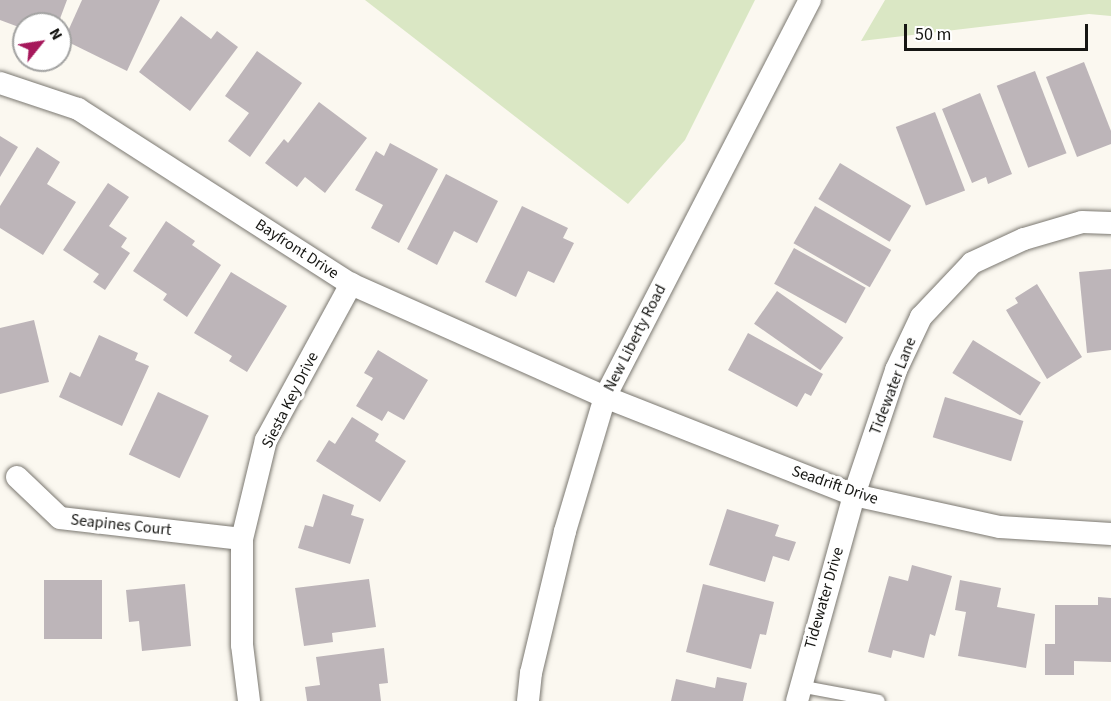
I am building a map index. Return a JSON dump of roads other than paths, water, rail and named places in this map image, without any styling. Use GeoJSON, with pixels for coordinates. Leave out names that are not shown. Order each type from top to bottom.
{"type":"FeatureCollection","features":[{"type":"Feature","properties":{"kind":"street","name":"New Liberty Road"},"geometry":{"type":"LineString","coordinates":[[528,701],[531,673],[565,531],[605,397],[810,0]]}},
{"type":"Feature","properties":{"kind":"street","name":"Bayfront Drive"},"geometry":{"type":"LineString","coordinates":[[0,83],[78,109],[351,284],[605,397]]}},
{"type":"Feature","properties":{"kind":"street","name":"Tidewater Lane"},"geometry":{"type":"LineString","coordinates":[[854,495],[896,370],[921,317],[972,263],[1024,239],[1082,222],[1111,223]]}},
{"type":"Feature","properties":{"kind":"street","name":"Siesta Key Drive"},"geometry":{"type":"LineString","coordinates":[[249,701],[242,645],[242,538],[266,440],[351,284]]}},
{"type":"Feature","properties":{"kind":"street","name":"Seadrift Drive"},"geometry":{"type":"LineString","coordinates":[[605,397],[854,495],[1000,527],[1111,534]]}},
{"type":"Feature","properties":{"kind":"street","name":"Seapines Court"},"geometry":{"type":"LineString","coordinates":[[17,477],[60,518],[242,538]]}},
{"type":"Feature","properties":{"kind":"street","name":"Tidewater Drive"},"geometry":{"type":"LineString","coordinates":[[798,693],[854,495]]}},
{"type":"Feature","properties":{"kind":"lane"},"geometry":{"type":"LineString","coordinates":[[798,693],[879,701]]}}]}
